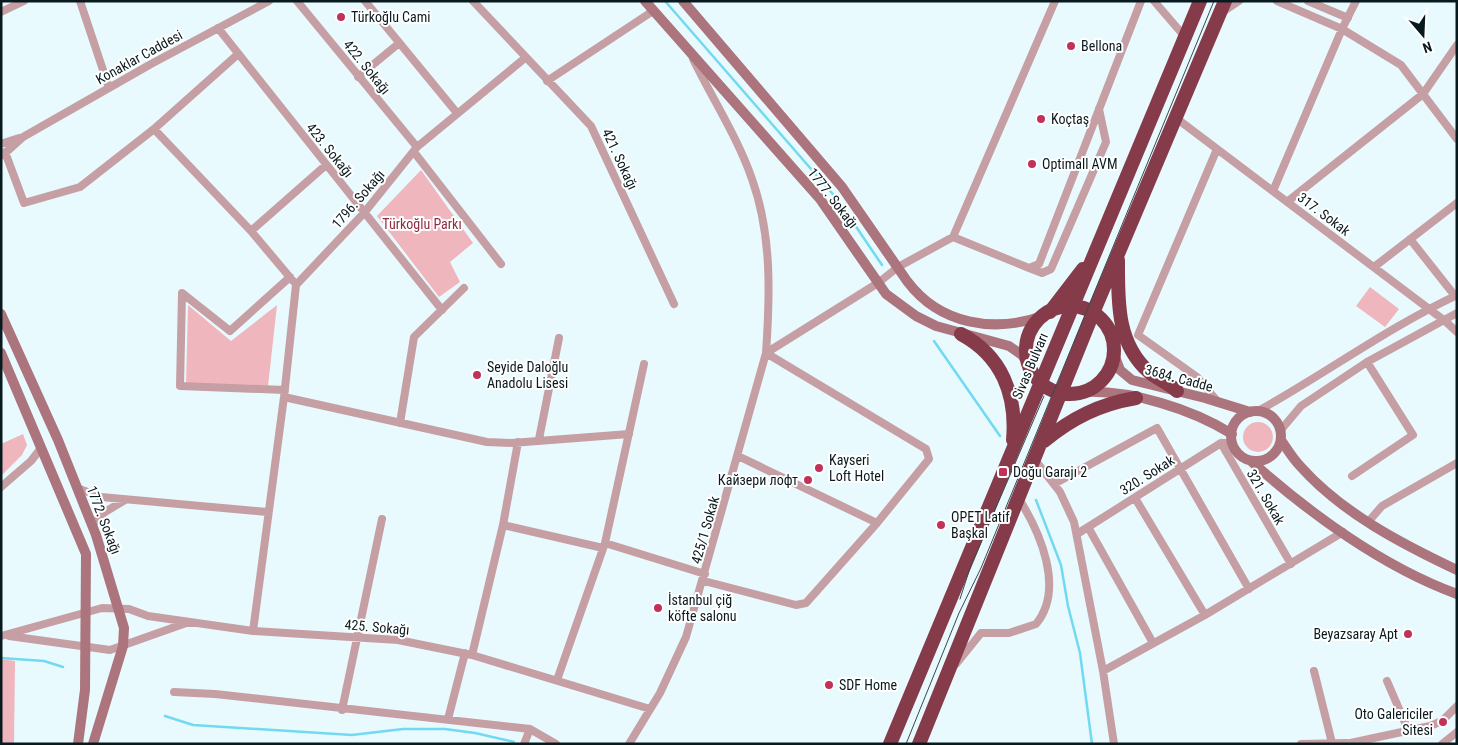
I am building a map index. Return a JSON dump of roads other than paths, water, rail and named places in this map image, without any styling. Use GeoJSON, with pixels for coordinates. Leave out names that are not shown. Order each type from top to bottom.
{"type":"FeatureCollection","features":[{"type":"Feature","properties":{"kind":"highway","name":"Sivas Bulvarı"},"geometry":{"type":"LineString","coordinates":[[890,744],[1200,1]]}},
{"type":"Feature","properties":{"kind":"highway"},"geometry":{"type":"LineString","coordinates":[[919,744],[1020,499],[1093,313],[1222,8]]}},
{"type":"Feature","properties":{"kind":"highway"},"geometry":{"type":"LineString","coordinates":[[1046,314],[1072,307],[1093,313],[1108,329],[1114,354],[1111,366],[1103,379],[1084,392],[1062,393],[1041,383],[1028,364],[1027,342],[1033,328],[1094,254]]}},
{"type":"Feature","properties":{"kind":"highway"},"geometry":{"type":"LineString","coordinates":[[1118,255],[1118,308],[1130,347],[1150,374],[1177,391]]}},
{"type":"Feature","properties":{"kind":"highway"},"geometry":{"type":"LineString","coordinates":[[961,334],[984,349],[1004,377],[1013,409],[1013,447]]}},
{"type":"Feature","properties":{"kind":"highway"},"geometry":{"type":"LineString","coordinates":[[1043,441],[1083,414],[1108,404],[1136,398]]}},
{"type":"Feature","properties":{"kind":"street"},"geometry":{"type":"LineString","coordinates":[[1,12],[24,1]]}},
{"type":"Feature","properties":{"kind":"street"},"geometry":{"type":"LineString","coordinates":[[80,1],[108,88]]}},
{"type":"Feature","properties":{"kind":"street","name":"Konaklar Caddesi"},"geometry":{"type":"LineString","coordinates":[[3,154],[23,137],[108,88],[269,1]]}},
{"type":"Feature","properties":{"kind":"street","name":"422. Sokağı"},"geometry":{"type":"LineString","coordinates":[[297,1],[415,150],[501,264]]}},
{"type":"Feature","properties":{"kind":"street"},"geometry":{"type":"LineString","coordinates":[[365,1],[398,44],[457,114]]}},
{"type":"Feature","properties":{"kind":"street","name":"421. Sokağı"},"geometry":{"type":"LineString","coordinates":[[473,1],[546,81],[591,126],[674,304]]}},
{"type":"Feature","properties":{"kind":"street","name":"1777. Sokağı"},"geometry":{"type":"LineString","coordinates":[[645,1],[820,199],[886,294],[916,316],[936,326],[1009,346],[1022,355],[1028,364]]}},
{"type":"Feature","properties":{"kind":"street","name":"1777. Sokağı"},"geometry":{"type":"LineString","coordinates":[[683,1],[842,186],[920,296],[934,306],[962,320],[978,324],[1000,326],[1022,323],[1046,314]]}},
{"type":"Feature","properties":{"kind":"street"},"geometry":{"type":"LineString","coordinates":[[503,525],[604,545],[704,578],[796,605],[803,604],[877,523],[928,463],[928,452],[766,353],[878,283],[898,267],[953,237],[1056,1]]}},
{"type":"Feature","properties":{"kind":"street"},"geometry":{"type":"LineString","coordinates":[[1029,268],[1039,264],[1141,1]]}},
{"type":"Feature","properties":{"kind":"street"},"geometry":{"type":"LineString","coordinates":[[1154,1],[1185,37]]}},
{"type":"Feature","properties":{"kind":"street"},"geometry":{"type":"LineString","coordinates":[[1222,8],[1238,1]]}},
{"type":"Feature","properties":{"kind":"street"},"geometry":{"type":"LineString","coordinates":[[1277,1],[1342,29],[1401,65],[1457,139]]}},
{"type":"Feature","properties":{"kind":"street"},"geometry":{"type":"LineString","coordinates":[[1308,1],[1348,18]]}},
{"type":"Feature","properties":{"kind":"street"},"geometry":{"type":"LineString","coordinates":[[1273,191],[1342,29],[1356,1]]}},
{"type":"Feature","properties":{"kind":"street"},"geometry":{"type":"LineString","coordinates":[[546,81],[653,11]]}},
{"type":"Feature","properties":{"kind":"street","name":"423. Sokağı"},"geometry":{"type":"LineString","coordinates":[[218,28],[237,55],[442,310]]}},
{"type":"Feature","properties":{"kind":"street"},"geometry":{"type":"LineString","coordinates":[[358,77],[398,44]]}},
{"type":"Feature","properties":{"kind":"street"},"geometry":{"type":"LineString","coordinates":[[1287,202],[1423,94],[1457,45]]}},
{"type":"Feature","properties":{"kind":"street","name":"425/1 Sokak"},"geometry":{"type":"LineString","coordinates":[[629,744],[680,652],[704,578],[766,353],[769,274],[756,190],[743,157],[689,51]]}},
{"type":"Feature","properties":{"kind":"street"},"geometry":{"type":"LineString","coordinates":[[3,154],[24,203],[80,187],[154,129],[237,55]]}},
{"type":"Feature","properties":{"kind":"street","name":"1796. Sokağı"},"geometry":{"type":"LineString","coordinates":[[296,285],[364,213],[415,150],[525,58]]}},
{"type":"Feature","properties":{"kind":"street"},"geometry":{"type":"LineString","coordinates":[[953,237],[1042,273],[1051,269],[1106,142],[1099,109]]}},
{"type":"Feature","properties":{"kind":"street","name":"317. Sokak"},"geometry":{"type":"LineString","coordinates":[[1176,118],[1445,320],[1457,332]]}},
{"type":"Feature","properties":{"kind":"street"},"geometry":{"type":"LineString","coordinates":[[154,129],[251,231],[296,285],[285,393],[267,512],[253,631]]}},
{"type":"Feature","properties":{"kind":"street","name":"Konaklar Caddesi"},"geometry":{"type":"LineString","coordinates":[[1,144],[23,137]]}},
{"type":"Feature","properties":{"kind":"street"},"geometry":{"type":"LineString","coordinates":[[1217,149],[1138,335],[1197,377],[1220,404]]}},
{"type":"Feature","properties":{"kind":"street"},"geometry":{"type":"LineString","coordinates":[[251,231],[326,165]]}},
{"type":"Feature","properties":{"kind":"street"},"geometry":{"type":"LineString","coordinates":[[1374,268],[1457,203]]}},
{"type":"Feature","properties":{"kind":"street"},"geometry":{"type":"LineString","coordinates":[[1410,239],[1456,296],[1429,308],[1340,361],[1307,384],[1236,422],[1232,439],[1237,453],[1251,461],[1343,532],[1385,560],[1430,584],[1457,594]]}},
{"type":"Feature","properties":{"kind":"street"},"geometry":{"type":"LineString","coordinates":[[290,277],[230,331],[182,294],[180,386],[285,393],[400,423],[487,442],[518,442],[629,434]]}},
{"type":"Feature","properties":{"kind":"street"},"geometry":{"type":"LineString","coordinates":[[400,423],[414,337],[464,288]]}},
{"type":"Feature","properties":{"kind":"street"},"geometry":{"type":"LineString","coordinates":[[1251,461],[1259,461],[1274,454],[1281,436],[1300,406],[1367,362],[1457,313]]}},
{"type":"Feature","properties":{"kind":"street","name":"1772. Sokağı"},"geometry":{"type":"LineString","coordinates":[[1,314],[92,525],[120,609],[124,628],[123,646],[93,744]]}},
{"type":"Feature","properties":{"kind":"street"},"geometry":{"type":"LineString","coordinates":[[539,440],[559,338]]}},
{"type":"Feature","properties":{"kind":"street"},"geometry":{"type":"LineString","coordinates":[[1,353],[86,554],[85,690],[78,744]]}},
{"type":"Feature","properties":{"kind":"street","name":"3684. Cadde"},"geometry":{"type":"LineString","coordinates":[[1114,354],[1120,370],[1129,378],[1254,412]]}},
{"type":"Feature","properties":{"kind":"street"},"geometry":{"type":"LineString","coordinates":[[1352,476],[1413,435],[1367,362]]}},
{"type":"Feature","properties":{"kind":"street"},"geometry":{"type":"LineString","coordinates":[[557,680],[604,545],[644,364]]}},
{"type":"Feature","properties":{"kind":"street"},"geometry":{"type":"LineString","coordinates":[[1084,392],[1112,392],[1191,414],[1232,439]]}},
{"type":"Feature","properties":{"kind":"street"},"geometry":{"type":"LineString","coordinates":[[1254,412],[1272,418],[1300,467],[1333,497],[1421,553],[1457,570]]}},
{"type":"Feature","properties":{"kind":"street"},"geometry":{"type":"LineString","coordinates":[[1054,484],[1155,427],[1159,429],[1249,589]]}},
{"type":"Feature","properties":{"kind":"street"},"geometry":{"type":"LineString","coordinates":[[1221,443],[1232,439]]}},
{"type":"Feature","properties":{"kind":"street"},"geometry":{"type":"LineString","coordinates":[[448,719],[468,654],[503,525],[518,442]]}},
{"type":"Feature","properties":{"kind":"street","name":"320. Sokak"},"geometry":{"type":"LineString","coordinates":[[1077,534],[1221,443]]}},
{"type":"Feature","properties":{"kind":"street","name":"321. Sokak"},"geometry":{"type":"LineString","coordinates":[[1221,443],[1291,564]]}},
{"type":"Feature","properties":{"kind":"street"},"geometry":{"type":"LineString","coordinates":[[1,487],[30,461],[41,448]]}},
{"type":"Feature","properties":{"kind":"street"},"geometry":{"type":"LineString","coordinates":[[738,456],[877,523]]}},
{"type":"Feature","properties":{"kind":"street"},"geometry":{"type":"LineString","coordinates":[[1035,460],[1054,484],[1069,510],[1077,534],[1103,671],[1114,744]]}},
{"type":"Feature","properties":{"kind":"street"},"geometry":{"type":"LineString","coordinates":[[1370,521],[1382,506],[1457,464]]}},
{"type":"Feature","properties":{"kind":"street"},"geometry":{"type":"LineString","coordinates":[[77,488],[100,497],[267,512]]}},
{"type":"Feature","properties":{"kind":"street"},"geometry":{"type":"LineString","coordinates":[[1134,498],[1205,616]]}},
{"type":"Feature","properties":{"kind":"street"},"geometry":{"type":"LineString","coordinates":[[948,674],[981,633],[1009,633],[1036,624],[1046,609],[1048,581],[1042,546],[1033,522],[1020,499]]}},
{"type":"Feature","properties":{"kind":"street"},"geometry":{"type":"LineString","coordinates":[[92,525],[105,512],[125,500]]}},
{"type":"Feature","properties":{"kind":"street"},"geometry":{"type":"LineString","coordinates":[[342,710],[382,519]]}},
{"type":"Feature","properties":{"kind":"street"},"geometry":{"type":"LineString","coordinates":[[1088,527],[1153,643]]}},
{"type":"Feature","properties":{"kind":"street"},"geometry":{"type":"LineString","coordinates":[[1103,671],[1205,616],[1343,532]]}},
{"type":"Feature","properties":{"kind":"street","name":"425. Sokağı"},"geometry":{"type":"LineString","coordinates":[[4,635],[102,608],[129,609],[148,616],[253,631],[398,640],[468,654],[650,709]]}},
{"type":"Feature","properties":{"kind":"street","name":"425. Sokağı"},"geometry":{"type":"LineString","coordinates":[[4,635],[110,650],[191,621]]}},
{"type":"Feature","properties":{"kind":"street"},"geometry":{"type":"LineString","coordinates":[[1314,671],[1332,744]]}},
{"type":"Feature","properties":{"kind":"street"},"geometry":{"type":"LineString","coordinates":[[1388,681],[1409,732]]}},
{"type":"Feature","properties":{"kind":"street"},"geometry":{"type":"LineString","coordinates":[[174,692],[215,694],[342,710],[448,719],[530,729],[552,743]]}},
{"type":"Feature","properties":{"kind":"street"},"geometry":{"type":"LineString","coordinates":[[1301,744],[1346,744],[1409,732],[1442,721],[1457,706]]}},
{"type":"Feature","properties":{"kind":"street"},"geometry":{"type":"LineString","coordinates":[[524,744],[530,729]]}},
{"type":"Feature","properties":{"kind":"street"},"geometry":{"type":"LineString","coordinates":[[1442,744],[1457,732]]}},
{"type":"Feature","properties":{"kind":"waterway"},"geometry":{"type":"LineString","coordinates":[[665,1],[838,200],[882,265]]}},
{"type":"Feature","properties":{"kind":"waterway"},"geometry":{"type":"LineString","coordinates":[[934,341],[1000,436]]}},
{"type":"Feature","properties":{"kind":"waterway"},"geometry":{"type":"LineString","coordinates":[[1036,500],[1061,565],[1068,606],[1080,653],[1092,744]]}},
{"type":"Feature","properties":{"kind":"waterway"},"geometry":{"type":"LineString","coordinates":[[1,658],[44,661],[63,667]]}},
{"type":"Feature","properties":{"kind":"waterway"},"geometry":{"type":"LineString","coordinates":[[165,716],[193,725],[352,735],[403,729],[445,729],[475,733],[514,742]]}},
{"type":"Feature","properties":{"kind":"tram line"},"geometry":{"type":"LineString","coordinates":[[906,744],[959,613],[981,568],[1214,1]]}},
{"type":"Feature","properties":{"kind":"tram line"},"geometry":{"type":"LineString","coordinates":[[960,599],[970,568],[1044,396]]}},
{"type":"Feature","properties":{"kind":"place","name":"Türkoğlu Cami"},"geometry":{"type":"Point","coordinates":[341,17]}},
{"type":"Feature","properties":{"kind":"place","name":"Bellona"},"geometry":{"type":"Point","coordinates":[1071,46]}},
{"type":"Feature","properties":{"kind":"place","name":"Koçtaş"},"geometry":{"type":"Point","coordinates":[1041,119]}},
{"type":"Feature","properties":{"kind":"place","name":"Optimall AVM"},"geometry":{"type":"Point","coordinates":[1032,164]}},
{"type":"Feature","properties":{"kind":"place","name":"Seyide Daloğlu Anadolu Lisesi"},"geometry":{"type":"Point","coordinates":[477,375]}},
{"type":"Feature","properties":{"kind":"place","name":"Kayseri Loft Hotel"},"geometry":{"type":"Point","coordinates":[819,468]}},
{"type":"Feature","properties":{"kind":"place","name":"Doğu Garajı 2"},"geometry":{"type":"Point","coordinates":[1003,472]}},
{"type":"Feature","properties":{"kind":"place","name":"Кайзери лофт"},"geometry":{"type":"Point","coordinates":[808,480]}},
{"type":"Feature","properties":{"kind":"place","name":"OPET Latif Başkal"},"geometry":{"type":"Point","coordinates":[941,525]}},
{"type":"Feature","properties":{"kind":"place","name":"İstanbul çiğ köfte salonu"},"geometry":{"type":"Point","coordinates":[658,608]}},
{"type":"Feature","properties":{"kind":"place","name":"Beyazsaray Apt"},"geometry":{"type":"Point","coordinates":[1408,634]}},
{"type":"Feature","properties":{"kind":"place","name":"SDF Home"},"geometry":{"type":"Point","coordinates":[829,685]}},
{"type":"Feature","properties":{"kind":"place","name":"Oto Galericiler Sitesi"},"geometry":{"type":"Point","coordinates":[1443,722]}},
{"type":"Feature","properties":{"kind":"park label","name":"Türkoğlu Parkı"},"geometry":{"type":"Point","coordinates":[422,224]}}]}
